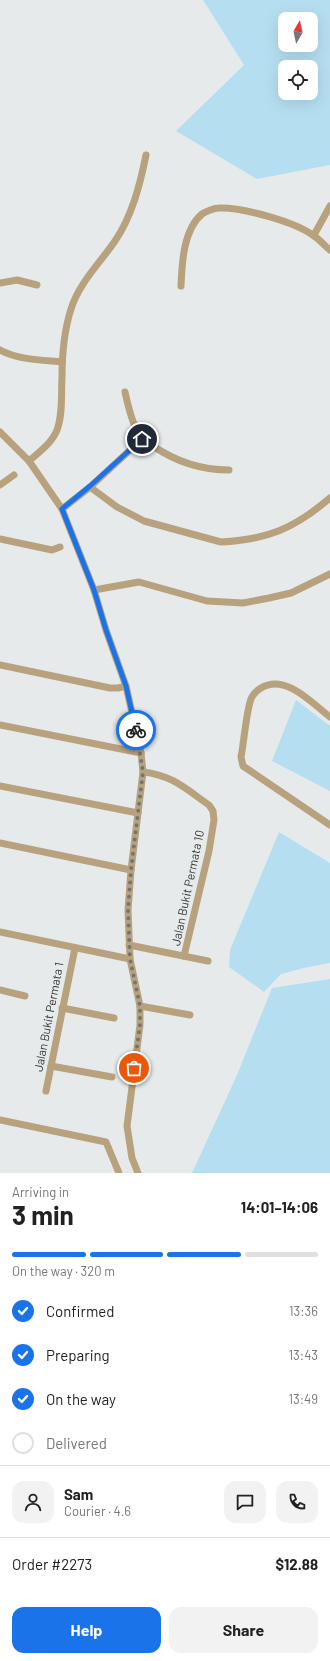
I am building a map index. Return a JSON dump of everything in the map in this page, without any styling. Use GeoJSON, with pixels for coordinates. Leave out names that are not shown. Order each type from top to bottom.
{"type":"FeatureCollection","features":[{"type":"Feature","properties":{"kind":"street"},"geometry":{"type":"LineString","coordinates":[[29,461],[47,446],[57,431],[60,415],[62,362],[67,323],[71,308],[81,287],[116,240],[126,222],[141,180],[146,155]]}},
{"type":"Feature","properties":{"kind":"street"},"geometry":{"type":"LineString","coordinates":[[314,235],[330,206]]}},
{"type":"Feature","properties":{"kind":"street"},"geometry":{"type":"LineString","coordinates":[[181,286],[182,268],[188,235],[202,214],[217,208],[240,210],[263,215],[291,224],[314,235],[330,250]]}},
{"type":"Feature","properties":{"kind":"street"},"geometry":{"type":"LineString","coordinates":[[0,283],[17,280],[36,285]]}},
{"type":"Feature","properties":{"kind":"street"},"geometry":{"type":"LineString","coordinates":[[0,350],[8,354],[29,359],[62,362]]}},
{"type":"Feature","properties":{"kind":"street"},"geometry":{"type":"LineString","coordinates":[[125,392],[129,412],[142,439],[158,450],[185,463],[212,470],[229,470]]}},
{"type":"Feature","properties":{"kind":"street"},"geometry":{"type":"LineString","coordinates":[[0,432],[29,461],[62,509],[94,590],[106,630],[126,686],[141,753],[143,772],[131,870],[128,910],[130,959],[140,1006],[140,1025],[127,1126],[132,1158],[138,1173]]}},
{"type":"Feature","properties":{"kind":"street"},"geometry":{"type":"LineString","coordinates":[[62,509],[142,439]]}},
{"type":"Feature","properties":{"kind":"street"},"geometry":{"type":"LineString","coordinates":[[0,485],[14,475]]}},
{"type":"Feature","properties":{"kind":"street"},"geometry":{"type":"LineString","coordinates":[[90,486],[117,507],[144,521],[221,542],[269,535],[304,519],[330,498]]}},
{"type":"Feature","properties":{"kind":"street"},"geometry":{"type":"LineString","coordinates":[[0,539],[52,550],[60,547]]}},
{"type":"Feature","properties":{"kind":"street"},"geometry":{"type":"LineString","coordinates":[[94,590],[139,582],[207,601],[243,603],[291,592],[330,574]]}},
{"type":"Feature","properties":{"kind":"street"},"geometry":{"type":"LineString","coordinates":[[0,665],[110,688],[126,686]]}},
{"type":"Feature","properties":{"kind":"street"},"geometry":{"type":"LineString","coordinates":[[330,717],[295,690],[281,684],[266,685],[255,692],[250,701],[241,757],[243,766],[330,825]]}},
{"type":"Feature","properties":{"kind":"street"},"geometry":{"type":"LineString","coordinates":[[0,725],[141,753]]}},
{"type":"Feature","properties":{"kind":"street","name":"Jalan Bukit Permata 10"},"geometry":{"type":"LineString","coordinates":[[143,772],[170,778],[209,805],[213,811],[214,820],[209,851],[184,956]]}},
{"type":"Feature","properties":{"kind":"street"},"geometry":{"type":"LineString","coordinates":[[0,786],[138,813]]}},
{"type":"Feature","properties":{"kind":"street"},"geometry":{"type":"LineString","coordinates":[[0,843],[131,870]]}},
{"type":"Feature","properties":{"kind":"street"},"geometry":{"type":"LineString","coordinates":[[0,932],[130,959]]}},
{"type":"Feature","properties":{"kind":"street"},"geometry":{"type":"LineString","coordinates":[[129,945],[208,961]]}},
{"type":"Feature","properties":{"kind":"street","name":"Jalan Bukit Permata 1"},"geometry":{"type":"LineString","coordinates":[[46,1091],[75,948]]}},
{"type":"Feature","properties":{"kind":"street"},"geometry":{"type":"LineString","coordinates":[[0,990],[25,996]]}},
{"type":"Feature","properties":{"kind":"street"},"geometry":{"type":"LineString","coordinates":[[140,1006],[190,1015]]}},
{"type":"Feature","properties":{"kind":"street"},"geometry":{"type":"LineString","coordinates":[[62,1008],[114,1018]]}},
{"type":"Feature","properties":{"kind":"street"},"geometry":{"type":"LineString","coordinates":[[50,1066],[112,1077]]}},
{"type":"Feature","properties":{"kind":"street"},"geometry":{"type":"LineString","coordinates":[[0,1120],[106,1142],[119,1173]]}},
{"type":"Feature","properties":{"kind":"shaded area"},"geometry":{"type":"Polygon","coordinates":[[[203,0],[330,0],[330,165],[257,179],[176,131],[244,65],[203,0]]]}},
{"type":"Feature","properties":{"kind":"shaded area"},"geometry":{"type":"Polygon","coordinates":[[[296,700],[330,726],[330,791],[272,761],[296,700]]]}},
{"type":"Feature","properties":{"kind":"shaded area"},"geometry":{"type":"Polygon","coordinates":[[[279,832],[330,863],[330,963],[281,974],[264,992],[229,967],[230,950],[279,832]]]}},
{"type":"Feature","properties":{"kind":"shaded area"},"geometry":{"type":"Polygon","coordinates":[[[330,979],[330,1173],[192,1173],[237,1075],[272,988],[330,979]]]}},
{"type":"Feature","properties":{"kind":"way so far"},"geometry":{"type":"LineString","coordinates":[[134,1068],[140,1025],[140,1006],[130,959],[128,910],[131,870],[143,772],[136,730]]}},
{"type":"Feature","properties":{"kind":"route"},"geometry":{"type":"LineString","coordinates":[[136,730],[126,686],[106,630],[94,590],[62,509],[142,439]]}}]}
